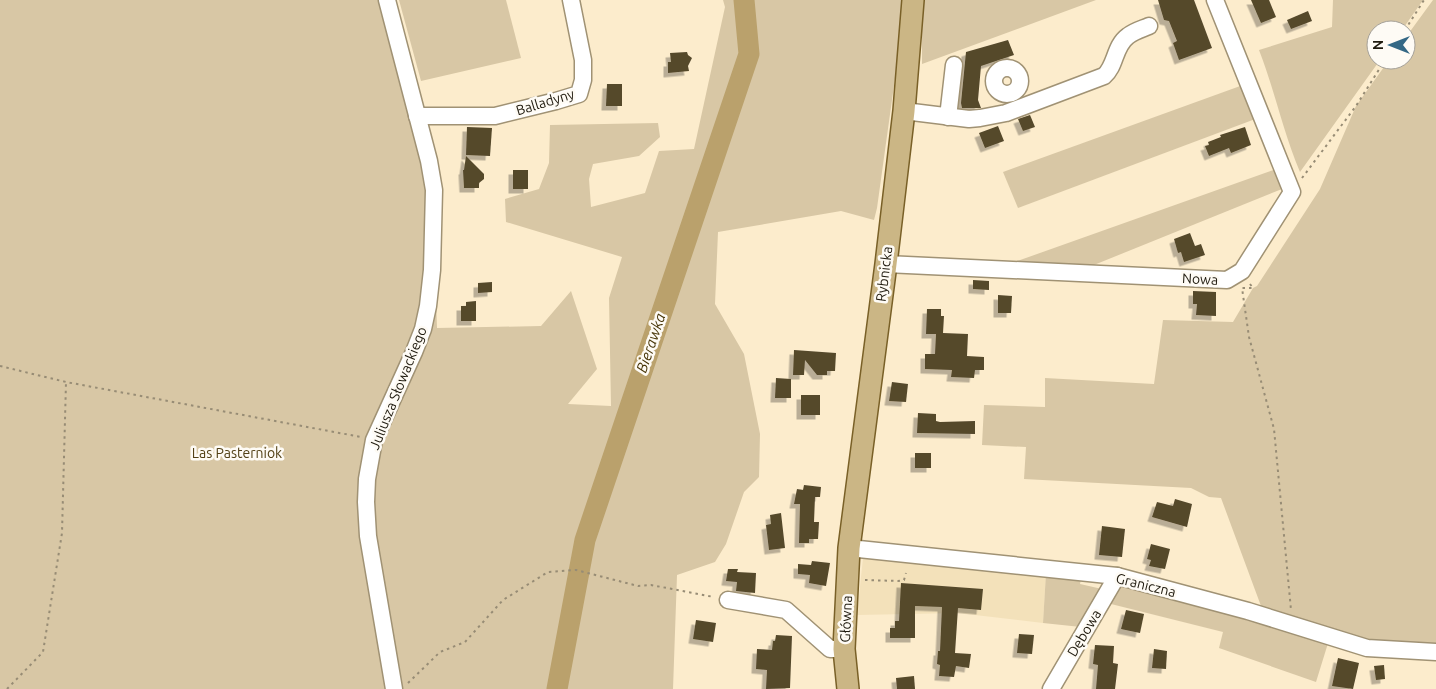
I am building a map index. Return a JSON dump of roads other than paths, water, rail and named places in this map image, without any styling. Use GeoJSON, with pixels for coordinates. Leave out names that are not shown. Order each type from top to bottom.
{"type":"FeatureCollection","features":[{"type":"Feature","properties":{"kind":"main road","name":"Rybnicka"},"geometry":{"type":"LineString","coordinates":[[849,548],[886,264],[904,111],[914,0]]}},
{"type":"Feature","properties":{"kind":"main road","name":"Główna"},"geometry":{"type":"LineString","coordinates":[[848,689],[844,649],[849,548]]}},
{"type":"Feature","properties":{"kind":"street","name":"Juliusza Słowackiego"},"geometry":{"type":"LineString","coordinates":[[387,0],[429,161],[434,190],[434,238],[428,306],[423,328],[374,440],[366,479],[368,536],[401,686]]}},
{"type":"Feature","properties":{"kind":"street","name":"Balladyny"},"geometry":{"type":"LineString","coordinates":[[417,116],[496,116],[579,94],[583,80],[583,60],[571,0]]}},
{"type":"Feature","properties":{"kind":"street","name":"Nowa"},"geometry":{"type":"LineString","coordinates":[[886,264],[1227,280],[1242,271],[1292,192],[1215,0]]}},
{"type":"Feature","properties":{"kind":"street"},"geometry":{"type":"LineString","coordinates":[[904,111],[969,119],[980,118],[1014,101],[1104,76],[1109,72],[1120,45],[1127,37],[1149,26]]}},
{"type":"Feature","properties":{"kind":"street"},"geometry":{"type":"LineString","coordinates":[[948,117],[954,65]]}},
{"type":"Feature","properties":{"kind":"street","name":"Graniczna"},"geometry":{"type":"LineString","coordinates":[[849,548],[1117,576],[1248,611],[1367,648],[1436,652]]}},
{"type":"Feature","properties":{"kind":"street","name":"Dębowa"},"geometry":{"type":"LineString","coordinates":[[1051,689],[1117,576]]}},
{"type":"Feature","properties":{"kind":"street"},"geometry":{"type":"LineString","coordinates":[[728,600],[786,610],[830,649],[844,649]]}},
{"type":"Feature","properties":{"kind":"waterway","name":"Bierawka"},"geometry":{"type":"LineString","coordinates":[[557,689],[585,540],[749,54],[744,0]]}},
{"type":"Feature","properties":{"kind":"park label","name":"Las Pasterniok"},"geometry":{"type":"Point","coordinates":[237,453]}}]}
